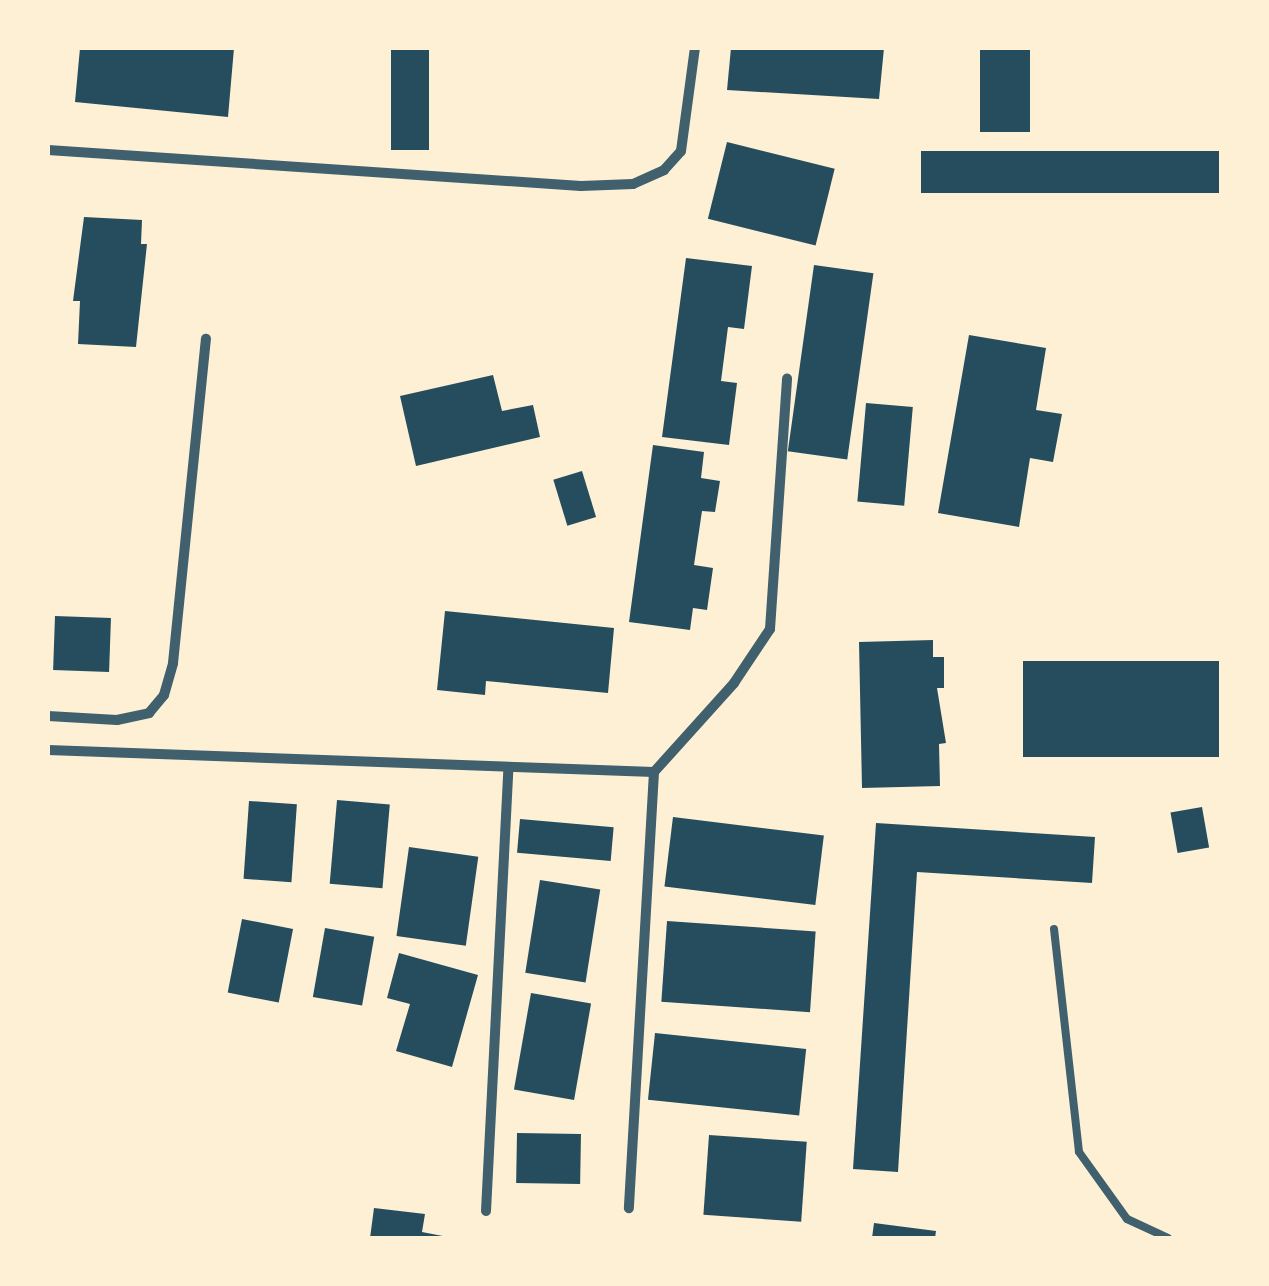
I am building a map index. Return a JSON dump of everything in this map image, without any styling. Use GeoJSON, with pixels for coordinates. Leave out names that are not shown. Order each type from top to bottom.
{"type":"FeatureCollection","features":[{"type":"Feature","properties":{"kind":"street"},"geometry":{"type":"LineString","coordinates":[[48,150],[582,186],[632,184],[664,170],[682,151],[695,48]]}},
{"type":"Feature","properties":{"kind":"street"},"geometry":{"type":"LineString","coordinates":[[48,716],[117,720],[149,713],[164,695],[173,663],[206,339]]}},
{"type":"Feature","properties":{"kind":"street"},"geometry":{"type":"LineString","coordinates":[[629,1208],[654,772],[734,683],[770,629],[787,378]]}},
{"type":"Feature","properties":{"kind":"street"},"geometry":{"type":"LineString","coordinates":[[48,750],[508,771],[654,772]]}},
{"type":"Feature","properties":{"kind":"street"},"geometry":{"type":"LineString","coordinates":[[486,1210],[508,771]]}},
{"type":"Feature","properties":{"kind":"lane"},"geometry":{"type":"LineString","coordinates":[[1054,929],[1079,1152],[1127,1220],[1168,1238]]}},
{"type":"Feature","properties":{"kind":"building"},"geometry":{"type":"Polygon","coordinates":[[[80,48],[234,48],[228,117],[75,102],[80,48]]]}},
{"type":"Feature","properties":{"kind":"building"},"geometry":{"type":"Polygon","coordinates":[[[391,48],[429,48],[429,150],[391,150],[391,48]]]}},
{"type":"Feature","properties":{"kind":"building"},"geometry":{"type":"Polygon","coordinates":[[[731,48],[884,48],[879,99],[727,90],[731,48]]]}},
{"type":"Feature","properties":{"kind":"building"},"geometry":{"type":"Polygon","coordinates":[[[980,48],[1030,48],[1030,132],[980,132],[980,48]]]}},
{"type":"Feature","properties":{"kind":"building"},"geometry":{"type":"Polygon","coordinates":[[[727,142],[835,169],[816,246],[708,219],[727,142]]]}},
{"type":"Feature","properties":{"kind":"building"},"geometry":{"type":"Polygon","coordinates":[[[921,151],[1222,151],[1222,193],[921,193],[921,151]]]}},
{"type":"Feature","properties":{"kind":"building"},"geometry":{"type":"Polygon","coordinates":[[[84,217],[142,220],[141,244],[147,244],[136,347],[78,344],[80,301],[73,301],[84,217]]]}},
{"type":"Feature","properties":{"kind":"building"},"geometry":{"type":"Polygon","coordinates":[[[686,258],[752,266],[744,329],[728,327],[721,381],[737,383],[729,445],[662,437],[686,258]]]}},
{"type":"Feature","properties":{"kind":"building"},"geometry":{"type":"Polygon","coordinates":[[[814,265],[873,273],[847,460],[788,451],[814,265]]]}},
{"type":"Feature","properties":{"kind":"building"},"geometry":{"type":"Polygon","coordinates":[[[969,335],[1046,348],[1036,410],[1062,414],[1053,462],[1030,458],[1019,527],[938,513],[969,335]]]}},
{"type":"Feature","properties":{"kind":"building"},"geometry":{"type":"Polygon","coordinates":[[[493,375],[502,411],[533,405],[540,437],[416,466],[400,396],[493,375]]]}},
{"type":"Feature","properties":{"kind":"building"},"geometry":{"type":"Polygon","coordinates":[[[866,403],[913,407],[904,506],[857,502],[866,403]]]}},
{"type":"Feature","properties":{"kind":"building"},"geometry":{"type":"Polygon","coordinates":[[[653,445],[704,452],[701,478],[720,481],[715,512],[702,511],[694,565],[713,568],[707,610],[693,608],[690,630],[629,622],[653,445]]]}},
{"type":"Feature","properties":{"kind":"building"},"geometry":{"type":"Polygon","coordinates":[[[582,471],[596,517],[567,526],[553,480],[582,471]]]}},
{"type":"Feature","properties":{"kind":"building"},"geometry":{"type":"Polygon","coordinates":[[[445,611],[614,628],[608,693],[486,681],[485,695],[437,690],[445,611]]]}},
{"type":"Feature","properties":{"kind":"building"},"geometry":{"type":"Polygon","coordinates":[[[55,616],[111,618],[109,672],[53,670],[55,616]]]}},
{"type":"Feature","properties":{"kind":"building"},"geometry":{"type":"Polygon","coordinates":[[[933,640],[933,657],[944,657],[944,688],[937,688],[946,743],[939,744],[940,786],[862,788],[859,642],[933,640]]]}},
{"type":"Feature","properties":{"kind":"building"},"geometry":{"type":"Polygon","coordinates":[[[1023,661],[1222,661],[1222,757],[1023,757],[1023,661]]]}},
{"type":"Feature","properties":{"kind":"building"},"geometry":{"type":"Polygon","coordinates":[[[337,800],[390,805],[382,888],[330,884],[337,800]]]}},
{"type":"Feature","properties":{"kind":"building"},"geometry":{"type":"Polygon","coordinates":[[[249,801],[297,804],[291,882],[244,879],[249,801]]]}},
{"type":"Feature","properties":{"kind":"building"},"geometry":{"type":"Polygon","coordinates":[[[1202,807],[1209,847],[1178,853],[1170,813],[1202,807]]]}},
{"type":"Feature","properties":{"kind":"building"},"geometry":{"type":"Polygon","coordinates":[[[673,817],[824,836],[815,905],[664,886],[673,817]]]}},
{"type":"Feature","properties":{"kind":"building"},"geometry":{"type":"Polygon","coordinates":[[[520,819],[614,827],[611,861],[517,853],[520,819]]]}},
{"type":"Feature","properties":{"kind":"building"},"geometry":{"type":"Polygon","coordinates":[[[876,823],[1095,837],[1092,883],[917,872],[898,1172],[853,1169],[876,823]]]}},
{"type":"Feature","properties":{"kind":"building"},"geometry":{"type":"Polygon","coordinates":[[[409,847],[478,857],[466,946],[396,936],[409,847]]]}},
{"type":"Feature","properties":{"kind":"building"},"geometry":{"type":"Polygon","coordinates":[[[540,880],[600,890],[586,982],[525,973],[540,880]]]}},
{"type":"Feature","properties":{"kind":"building"},"geometry":{"type":"Polygon","coordinates":[[[242,919],[293,929],[279,1003],[228,993],[242,919]]]}},
{"type":"Feature","properties":{"kind":"building"},"geometry":{"type":"Polygon","coordinates":[[[667,921],[816,931],[810,1012],[661,1002],[667,921]]]}},
{"type":"Feature","properties":{"kind":"building"},"geometry":{"type":"Polygon","coordinates":[[[325,928],[374,937],[362,1006],[313,997],[325,928]]]}},
{"type":"Feature","properties":{"kind":"building"},"geometry":{"type":"Polygon","coordinates":[[[399,953],[478,975],[452,1067],[396,1051],[410,1004],[387,998],[399,953]]]}},
{"type":"Feature","properties":{"kind":"building"},"geometry":{"type":"Polygon","coordinates":[[[531,993],[591,1004],[574,1100],[514,1090],[531,993]]]}},
{"type":"Feature","properties":{"kind":"building"},"geometry":{"type":"Polygon","coordinates":[[[655,1033],[806,1049],[799,1116],[648,1100],[655,1033]]]}},
{"type":"Feature","properties":{"kind":"building"},"geometry":{"type":"Polygon","coordinates":[[[517,1133],[581,1134],[580,1184],[516,1183],[517,1133]]]}},
{"type":"Feature","properties":{"kind":"building"},"geometry":{"type":"Polygon","coordinates":[[[709,1135],[807,1142],[801,1222],[703,1215],[709,1135]]]}},
{"type":"Feature","properties":{"kind":"building"},"geometry":{"type":"Polygon","coordinates":[[[374,1208],[425,1214],[422,1232],[453,1238],[370,1238],[374,1208]]]}},
{"type":"Feature","properties":{"kind":"building"},"geometry":{"type":"Polygon","coordinates":[[[874,1223],[936,1231],[935,1238],[872,1238],[874,1223]]]}}]}
